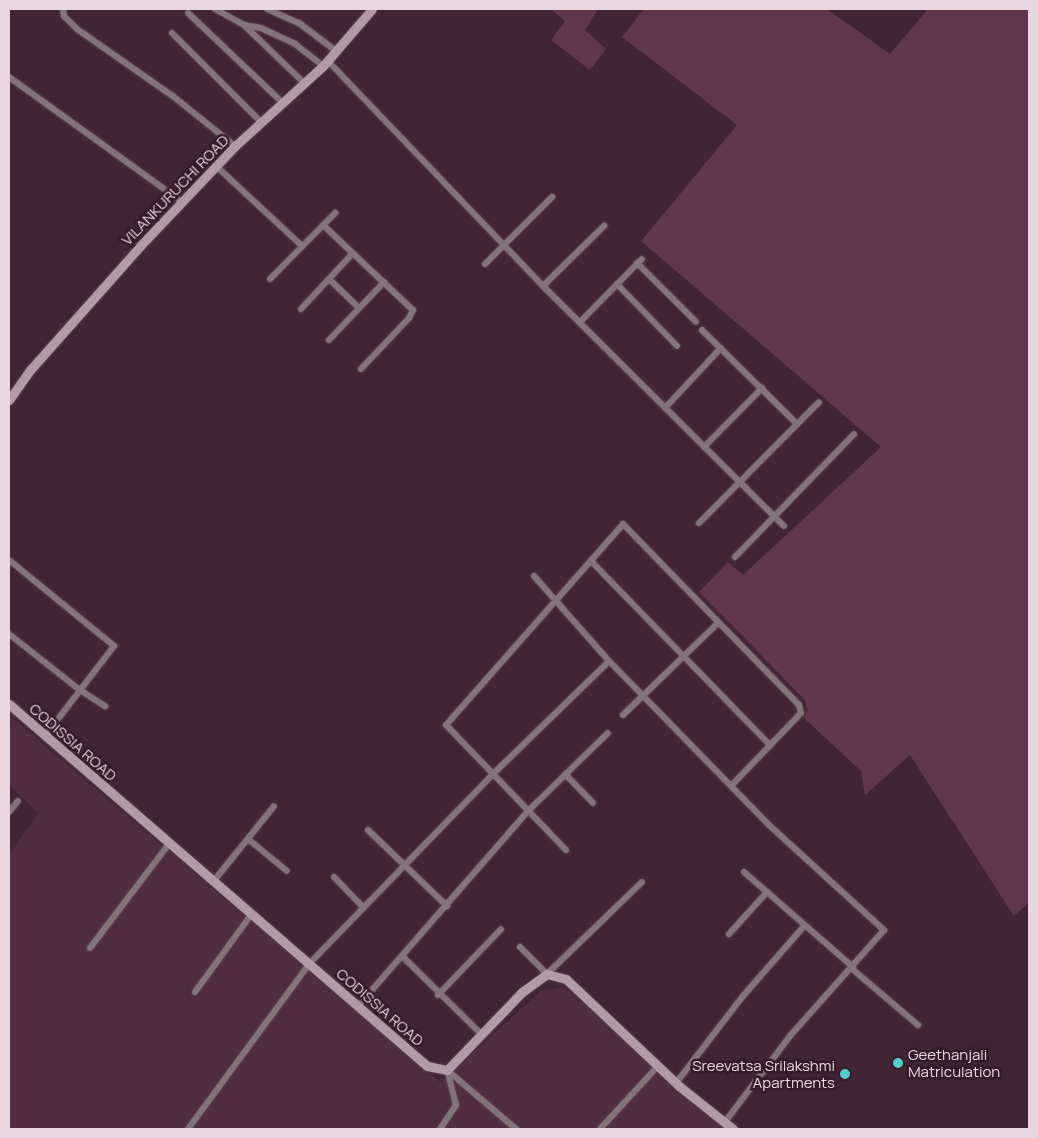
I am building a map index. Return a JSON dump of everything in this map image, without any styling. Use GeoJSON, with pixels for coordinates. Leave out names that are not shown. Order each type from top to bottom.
{"type":"FeatureCollection","features":[{"type":"Feature","properties":{"kind":"street"},"geometry":{"type":"LineString","coordinates":[[63,9],[64,16],[77,29],[174,97],[236,146]]}},
{"type":"Feature","properties":{"kind":"street"},"geometry":{"type":"LineString","coordinates":[[215,9],[244,25],[304,83]]}},
{"type":"Feature","properties":{"kind":"street"},"geometry":{"type":"LineString","coordinates":[[267,9],[299,23],[336,52]]}},
{"type":"Feature","properties":{"kind":"street","name":"VILANKURUCHI ROAD"},"geometry":{"type":"LineString","coordinates":[[9,400],[32,369],[182,202],[236,146],[336,52],[372,9]]}},
{"type":"Feature","properties":{"kind":"street"},"geometry":{"type":"LineString","coordinates":[[188,13],[283,103]]}},
{"type":"Feature","properties":{"kind":"street"},"geometry":{"type":"LineString","coordinates":[[244,25],[261,28],[295,44],[325,63],[543,286],[784,526]]}},
{"type":"Feature","properties":{"kind":"street"},"geometry":{"type":"LineString","coordinates":[[172,33],[261,122]]}},
{"type":"Feature","properties":{"kind":"street"},"geometry":{"type":"LineString","coordinates":[[9,77],[182,202]]}},
{"type":"Feature","properties":{"kind":"street"},"geometry":{"type":"LineString","coordinates":[[216,166],[302,246]]}},
{"type":"Feature","properties":{"kind":"street"},"geometry":{"type":"LineString","coordinates":[[485,264],[552,197]]}},
{"type":"Feature","properties":{"kind":"street"},"geometry":{"type":"LineString","coordinates":[[270,279],[335,213]]}},
{"type":"Feature","properties":{"kind":"street"},"geometry":{"type":"LineString","coordinates":[[323,224],[410,306],[413,314],[362,369]]}},
{"type":"Feature","properties":{"kind":"street"},"geometry":{"type":"LineString","coordinates":[[543,286],[604,226]]}},
{"type":"Feature","properties":{"kind":"street"},"geometry":{"type":"LineString","coordinates":[[301,309],[353,253]]}},
{"type":"Feature","properties":{"kind":"street"},"geometry":{"type":"LineString","coordinates":[[580,322],[639,261],[696,322]]}},
{"type":"Feature","properties":{"kind":"street"},"geometry":{"type":"LineString","coordinates":[[329,279],[359,308]]}},
{"type":"Feature","properties":{"kind":"street"},"geometry":{"type":"LineString","coordinates":[[330,340],[384,282]]}},
{"type":"Feature","properties":{"kind":"street"},"geometry":{"type":"LineString","coordinates":[[618,284],[678,346]]}},
{"type":"Feature","properties":{"kind":"street"},"geometry":{"type":"LineString","coordinates":[[702,330],[797,424]]}},
{"type":"Feature","properties":{"kind":"street"},"geometry":{"type":"LineString","coordinates":[[664,408],[721,348]]}},
{"type":"Feature","properties":{"kind":"street"},"geometry":{"type":"LineString","coordinates":[[704,446],[762,388]]}},
{"type":"Feature","properties":{"kind":"street"},"geometry":{"type":"LineString","coordinates":[[699,523],[819,402]]}},
{"type":"Feature","properties":{"kind":"street"},"geometry":{"type":"LineString","coordinates":[[735,557],[854,434]]}},
{"type":"Feature","properties":{"kind":"street"},"geometry":{"type":"LineString","coordinates":[[566,850],[446,725],[623,524],[717,624],[798,705],[801,713],[731,786]]}},
{"type":"Feature","properties":{"kind":"street"},"geometry":{"type":"LineString","coordinates":[[9,560],[114,646],[45,736]]}},
{"type":"Feature","properties":{"kind":"street"},"geometry":{"type":"LineString","coordinates":[[591,561],[770,745]]}},
{"type":"Feature","properties":{"kind":"street"},"geometry":{"type":"LineString","coordinates":[[534,576],[643,697],[731,786],[884,930],[790,1036],[725,1122]]}},
{"type":"Feature","properties":{"kind":"street"},"geometry":{"type":"LineString","coordinates":[[623,715],[717,624]]}},
{"type":"Feature","properties":{"kind":"street"},"geometry":{"type":"LineString","coordinates":[[9,634],[80,690],[105,706]]}},
{"type":"Feature","properties":{"kind":"street"},"geometry":{"type":"LineString","coordinates":[[188,1129],[309,964],[493,774],[609,661]]}},
{"type":"Feature","properties":{"kind":"street","name":"CODISSIA ROAD"},"geometry":{"type":"LineString","coordinates":[[9,704],[427,1066],[447,1070]]}},
{"type":"Feature","properties":{"kind":"street"},"geometry":{"type":"LineString","coordinates":[[358,1006],[529,810],[608,733]]}},
{"type":"Feature","properties":{"kind":"street"},"geometry":{"type":"LineString","coordinates":[[564,774],[593,803]]}},
{"type":"Feature","properties":{"kind":"street"},"geometry":{"type":"LineString","coordinates":[[9,812],[18,801]]}},
{"type":"Feature","properties":{"kind":"street"},"geometry":{"type":"LineString","coordinates":[[213,882],[274,806]]}},
{"type":"Feature","properties":{"kind":"street"},"geometry":{"type":"LineString","coordinates":[[368,830],[403,866],[447,906]]}},
{"type":"Feature","properties":{"kind":"street"},"geometry":{"type":"LineString","coordinates":[[248,839],[287,871]]}},
{"type":"Feature","properties":{"kind":"street"},"geometry":{"type":"LineString","coordinates":[[90,948],[169,844]]}},
{"type":"Feature","properties":{"kind":"street"},"geometry":{"type":"LineString","coordinates":[[744,872],[918,1025]]}},
{"type":"Feature","properties":{"kind":"street"},"geometry":{"type":"LineString","coordinates":[[334,877],[363,907]]}},
{"type":"Feature","properties":{"kind":"street"},"geometry":{"type":"LineString","coordinates":[[447,1070],[522,992],[547,974],[642,882]]}},
{"type":"Feature","properties":{"kind":"street"},"geometry":{"type":"LineString","coordinates":[[729,934],[767,892]]}},
{"type":"Feature","properties":{"kind":"street"},"geometry":{"type":"LineString","coordinates":[[195,992],[252,915]]}},
{"type":"Feature","properties":{"kind":"street"},"geometry":{"type":"LineString","coordinates":[[676,1083],[743,996],[805,925]]}},
{"type":"Feature","properties":{"kind":"street"},"geometry":{"type":"LineString","coordinates":[[438,995],[501,929]]}},
{"type":"Feature","properties":{"kind":"street"},"geometry":{"type":"LineString","coordinates":[[520,947],[547,974],[566,979],[676,1083],[733,1129]]}},
{"type":"Feature","properties":{"kind":"street"},"geometry":{"type":"LineString","coordinates":[[402,956],[438,995],[481,1034]]}},
{"type":"Feature","properties":{"kind":"street"},"geometry":{"type":"LineString","coordinates":[[600,1129],[658,1066]]}},
{"type":"Feature","properties":{"kind":"street"},"geometry":{"type":"LineString","coordinates":[[447,1070],[512,1128]]}},
{"type":"Feature","properties":{"kind":"street"},"geometry":{"type":"LineString","coordinates":[[440,1129],[456,1105],[447,1070]]}},
{"type":"Feature","properties":{"kind":"shaded area"},"geometry":{"type":"Polygon","coordinates":[[[551,9],[598,9],[585,30],[606,49],[590,70],[551,40],[565,21],[551,9]]]}},
{"type":"Feature","properties":{"kind":"shaded area"},"geometry":{"type":"Polygon","coordinates":[[[644,9],[827,9],[890,54],[928,9],[1029,9],[1029,902],[1014,916],[910,755],[865,795],[861,771],[804,718],[807,710],[805,700],[699,592],[728,562],[743,575],[881,447],[641,241],[737,125],[622,37],[644,9]]]}},
{"type":"Feature","properties":{"kind":"shaded area"},"geometry":{"type":"Polygon","coordinates":[[[9,715],[440,1082],[541,991],[564,987],[731,1129],[9,1129],[9,855],[38,813],[9,785],[9,715]]]}},
{"type":"Feature","properties":{"kind":"place","name":"Geethanjali Matriculation"},"geometry":{"type":"Point","coordinates":[898,1063]}},
{"type":"Feature","properties":{"kind":"place","name":"Sreevatsa Srilakshmi Apartments"},"geometry":{"type":"Point","coordinates":[845,1074]}}]}
